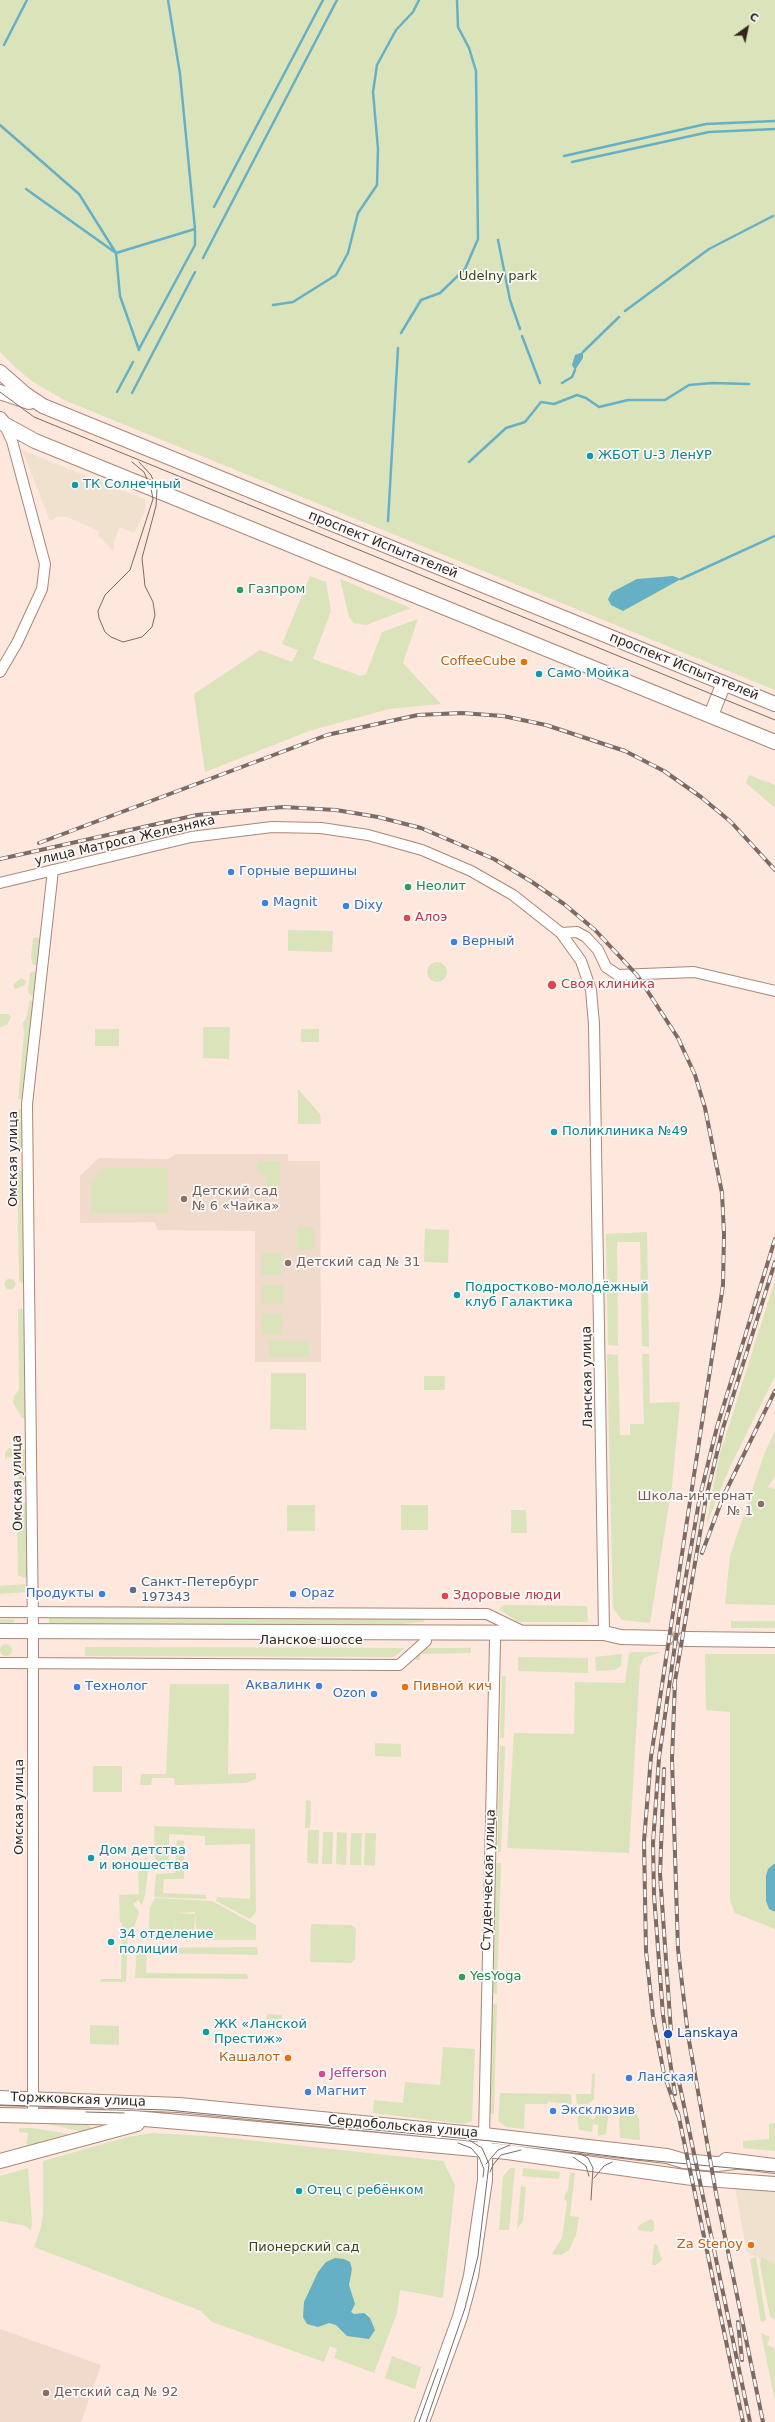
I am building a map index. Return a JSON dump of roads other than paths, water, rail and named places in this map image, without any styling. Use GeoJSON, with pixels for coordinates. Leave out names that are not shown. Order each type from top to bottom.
{"type":"FeatureCollection","features":[{"type":"Feature","properties":{"kind":"main road","name":"проспект Испытателей"},"geometry":{"type":"LineString","coordinates":[[0,372],[25,394],[43,406],[775,704]]}},
{"type":"Feature","properties":{"kind":"main road"},"geometry":{"type":"LineString","coordinates":[[0,392],[43,406]]}},
{"type":"Feature","properties":{"kind":"main road"},"geometry":{"type":"LineString","coordinates":[[1,422],[35,441],[775,742]]}},
{"type":"Feature","properties":{"kind":"main road"},"geometry":{"type":"LineString","coordinates":[[711,715],[724,683]]}},
{"type":"Feature","properties":{"kind":"main road","name":"Ланское шоссе"},"geometry":{"type":"LineString","coordinates":[[0,1630],[33,1635],[495,1642],[604,1642],[621,1637]]}},
{"type":"Feature","properties":{"kind":"main road","name":"Ланское шоссе"},"geometry":{"type":"LineString","coordinates":[[0,1640],[33,1635],[525,1632],[604,1633],[621,1637],[666,1638]]}},
{"type":"Feature","properties":{"kind":"main road"},"geometry":{"type":"LineString","coordinates":[[685,1639],[775,1640]]}},
{"type":"Feature","properties":{"kind":"main road","name":"Торжковская улица"},"geometry":{"type":"LineString","coordinates":[[0,2098],[156,2103]]}},
{"type":"Feature","properties":{"kind":"main road"},"geometry":{"type":"LineString","coordinates":[[156,2103],[156,2120]]}},
{"type":"Feature","properties":{"kind":"main road","name":"Сердобольская улица"},"geometry":{"type":"LineString","coordinates":[[156,2103],[484,2135],[666,2156],[692,2162],[716,2164],[735,2162],[775,2166]]}},
{"type":"Feature","properties":{"kind":"main road","name":"Торжковская улица"},"geometry":{"type":"LineString","coordinates":[[0,2115],[156,2120]]}},
{"type":"Feature","properties":{"kind":"main road","name":"Сердобольская улица"},"geometry":{"type":"LineString","coordinates":[[0,2161],[120,2127],[156,2120],[486,2150],[665,2174],[714,2174],[736,2180],[775,2184]]}},
{"type":"Feature","properties":{"kind":"main road","name":"Студенческая улица"},"geometry":{"type":"LineString","coordinates":[[422,2422],[460,2317],[470,2281],[485,2180],[486,2150],[484,2135]]}},
{"type":"Feature","properties":{"kind":"street"},"geometry":{"type":"LineString","coordinates":[[0,672],[17,643],[42,588],[46,564],[12,441],[1,422]]}},
{"type":"Feature","properties":{"kind":"street","name":"улица Матроса Железняка"},"geometry":{"type":"LineString","coordinates":[[0,883],[191,837],[272,827],[321,828],[376,837],[422,850],[464,868],[513,895],[561,933],[578,955],[591,990],[594,1024]]}},
{"type":"Feature","properties":{"kind":"street","name":"Омская улица"},"geometry":{"type":"LineString","coordinates":[[32,2116],[33,1612],[27,1104],[53,870]]}},
{"type":"Feature","properties":{"kind":"street"},"geometry":{"type":"LineString","coordinates":[[561,933],[577,932],[586,937],[598,950],[606,967],[618,975],[694,972],[775,991]]}},
{"type":"Feature","properties":{"kind":"street"},"geometry":{"type":"LineString","coordinates":[[578,955],[587,951],[598,950]]}},
{"type":"Feature","properties":{"kind":"street","name":"Ланская улица"},"geometry":{"type":"LineString","coordinates":[[594,1024],[604,1633]]}},
{"type":"Feature","properties":{"kind":"street"},"geometry":{"type":"LineString","coordinates":[[0,1612],[488,1614],[525,1632]]}},
{"type":"Feature","properties":{"kind":"street"},"geometry":{"type":"LineString","coordinates":[[0,1663],[400,1665],[426,1641]]}},
{"type":"Feature","properties":{"kind":"street","name":"Студенческая улица"},"geometry":{"type":"LineString","coordinates":[[484,2135],[495,1642]]}},
{"type":"Feature","properties":{"kind":"water"},"geometry":{"type":"Polygon","coordinates":[[[583,352],[583,358],[575,370],[572,365],[575,355],[583,352]]]}},
{"type":"Feature","properties":{"kind":"water"},"geometry":{"type":"Polygon","coordinates":[[[673,576],[681,579],[623,611],[611,605],[608,599],[612,592],[637,579],[673,576]]]}},
{"type":"Feature","properties":{"kind":"water"},"geometry":{"type":"Polygon","coordinates":[[[774,1864],[775,1912],[769,1909],[766,1901],[766,1876],[768,1869],[774,1864]]]}},
{"type":"Feature","properties":{"kind":"water"},"geometry":{"type":"Polygon","coordinates":[[[335,2258],[344,2259],[350,2262],[352,2269],[349,2285],[355,2304],[351,2312],[354,2314],[364,2313],[370,2318],[375,2330],[369,2339],[347,2336],[336,2325],[329,2323],[318,2327],[307,2324],[303,2317],[304,2302],[318,2272],[326,2262],[335,2258]]]}},
{"type":"Feature","properties":{"kind":"waterway"},"geometry":{"type":"LineString","coordinates":[[4,45],[27,0]]}},
{"type":"Feature","properties":{"kind":"waterway"},"geometry":{"type":"LineString","coordinates":[[0,125],[79,194],[116,253],[195,229],[180,74],[168,0]]}},
{"type":"Feature","properties":{"kind":"waterway"},"geometry":{"type":"LineString","coordinates":[[214,207],[323,0]]}},
{"type":"Feature","properties":{"kind":"waterway"},"geometry":{"type":"LineString","coordinates":[[203,258],[337,0]]}},
{"type":"Feature","properties":{"kind":"waterway"},"geometry":{"type":"LineString","coordinates":[[273,305],[293,302],[336,275],[348,253],[358,213],[377,185],[378,149],[373,92],[377,65],[396,30],[413,12],[419,0]]}},
{"type":"Feature","properties":{"kind":"waterway"},"geometry":{"type":"LineString","coordinates":[[401,333],[421,300],[440,293],[465,269],[478,239],[476,71],[469,48],[458,27],[457,0]]}},
{"type":"Feature","properties":{"kind":"waterway"},"geometry":{"type":"LineString","coordinates":[[564,156],[706,124],[775,121]]}},
{"type":"Feature","properties":{"kind":"waterway"},"geometry":{"type":"LineString","coordinates":[[572,162],[709,132],[775,129]]}},
{"type":"Feature","properties":{"kind":"waterway"},"geometry":{"type":"LineString","coordinates":[[26,189],[116,253],[120,296],[139,350]]}},
{"type":"Feature","properties":{"kind":"waterway"},"geometry":{"type":"LineString","coordinates":[[625,311],[709,249],[773,216]]}},
{"type":"Feature","properties":{"kind":"waterway"},"geometry":{"type":"LineString","coordinates":[[139,349],[195,245],[195,229]]}},
{"type":"Feature","properties":{"kind":"waterway"},"geometry":{"type":"LineString","coordinates":[[498,240],[510,300],[520,329]]}},
{"type":"Feature","properties":{"kind":"waterway"},"geometry":{"type":"LineString","coordinates":[[132,393],[195,272]]}},
{"type":"Feature","properties":{"kind":"waterway"},"geometry":{"type":"LineString","coordinates":[[583,352],[619,317]]}},
{"type":"Feature","properties":{"kind":"waterway"},"geometry":{"type":"LineString","coordinates":[[522,336],[540,383]]}},
{"type":"Feature","properties":{"kind":"waterway"},"geometry":{"type":"LineString","coordinates":[[388,521],[398,348]]}},
{"type":"Feature","properties":{"kind":"waterway"},"geometry":{"type":"LineString","coordinates":[[117,392],[133,362]]}},
{"type":"Feature","properties":{"kind":"waterway"},"geometry":{"type":"LineString","coordinates":[[562,383],[572,377],[575,370]]}},
{"type":"Feature","properties":{"kind":"waterway"},"geometry":{"type":"LineString","coordinates":[[469,462],[506,428],[525,422],[541,402],[554,404],[577,395],[586,398],[599,407],[628,400],[665,400],[689,385],[712,383],[749,384]]}},
{"type":"Feature","properties":{"kind":"waterway"},"geometry":{"type":"LineString","coordinates":[[681,579],[775,536]]}},
{"type":"Feature","properties":{"kind":"tunnel"},"geometry":{"type":"LineString","coordinates":[[666,1638],[685,1639]]}},
{"type":"Feature","properties":{"kind":"tram line"},"geometry":{"type":"LineString","coordinates":[[0,392],[34,417],[775,720]]}},
{"type":"Feature","properties":{"kind":"tram line"},"geometry":{"type":"LineString","coordinates":[[132,462],[144,472],[151,488],[153,499],[130,570],[105,595],[98,611],[99,618],[105,632],[111,637],[123,642],[142,637],[152,627],[155,615],[153,602],[145,586],[142,558],[156,506],[157,490],[151,475],[139,462]]}},
{"type":"Feature","properties":{"kind":"tram line"},"geometry":{"type":"LineString","coordinates":[[0,2105],[167,2110],[491,2141],[634,2159],[775,2172]]}},
{"type":"Feature","properties":{"kind":"tram line"},"geometry":{"type":"LineString","coordinates":[[86,2112],[124,2113]]}},
{"type":"Feature","properties":{"kind":"tram line"},"geometry":{"type":"LineString","coordinates":[[426,2422],[465,2308],[478,2256],[489,2164],[482,2148],[469,2140]]}},
{"type":"Feature","properties":{"kind":"tram line"},"geometry":{"type":"LineString","coordinates":[[458,2143],[471,2148],[479,2157],[484,2169],[483,2177]]}},
{"type":"Feature","properties":{"kind":"tram line"},"geometry":{"type":"LineString","coordinates":[[486,2164],[498,2150],[510,2145]]}},
{"type":"Feature","properties":{"kind":"tram line"},"geometry":{"type":"LineString","coordinates":[[490,2172],[493,2165],[501,2155],[521,2150]]}},
{"type":"Feature","properties":{"kind":"tram line"},"geometry":{"type":"LineString","coordinates":[[579,2153],[588,2158],[593,2168],[591,2200]]}},
{"type":"Feature","properties":{"kind":"tram line"},"geometry":{"type":"LineString","coordinates":[[573,2157],[586,2166],[589,2176]]}},
{"type":"Feature","properties":{"kind":"tram line"},"geometry":{"type":"LineString","coordinates":[[594,2178],[604,2166],[612,2162]]}},
{"type":"Feature","properties":{"kind":"tram line"},"geometry":{"type":"LineString","coordinates":[[419,2422],[438,2369]]}},
{"type":"Feature","properties":{"kind":"railway"},"geometry":{"type":"LineString","coordinates":[[39,843],[327,735],[418,715],[462,713],[503,716],[546,725],[625,751],[664,771],[701,797],[731,822],[775,870]]}},
{"type":"Feature","properties":{"kind":"railway"},"geometry":{"type":"LineString","coordinates":[[0,859],[197,815],[283,807],[336,810],[378,817],[421,828],[494,859],[532,882],[564,904],[595,930],[637,975],[678,1038],[695,1075],[705,1108],[722,1193],[724,1234],[723,1285],[651,1757],[644,1841],[646,1951],[653,2016],[664,2074],[679,2118]]}},
{"type":"Feature","properties":{"kind":"railway"},"geometry":{"type":"LineString","coordinates":[[675,2094],[663,2015],[654,1895],[653,1843],[659,1758],[679,1616],[700,1496],[717,1427],[775,1239]]}},
{"type":"Feature","properties":{"kind":"railway"},"geometry":{"type":"LineString","coordinates":[[674,1687],[706,1498],[723,1428],[775,1262]]}},
{"type":"Feature","properties":{"kind":"railway"},"geometry":{"type":"LineString","coordinates":[[702,1553],[723,1497],[775,1391]]}},
{"type":"Feature","properties":{"kind":"railway"},"geometry":{"type":"LineString","coordinates":[[675,1682],[672,1759],[678,1949],[688,2035],[716,2193],[763,2422]]}},
{"type":"Feature","properties":{"kind":"railway"},"geometry":{"type":"LineString","coordinates":[[664,1769],[660,1874],[671,2032]]}},
{"type":"Feature","properties":{"kind":"railway"},"geometry":{"type":"LineString","coordinates":[[678,2077],[750,2422]]}},
{"type":"Feature","properties":{"kind":"railway"},"geometry":{"type":"LineString","coordinates":[[678,2113],[743,2422]]}},
{"type":"Feature","properties":{"kind":"railway"},"geometry":{"type":"LineString","coordinates":[[738,2322],[742,2360]]}},
{"type":"Feature","properties":{"kind":"place","name":"ЖБОТ U-3 ЛенУР"},"geometry":{"type":"Point","coordinates":[590,456]}},
{"type":"Feature","properties":{"kind":"place","name":"ТК Солнечный"},"geometry":{"type":"Point","coordinates":[75,485]}},
{"type":"Feature","properties":{"kind":"place","name":"Газпром"},"geometry":{"type":"Point","coordinates":[240,590]}},
{"type":"Feature","properties":{"kind":"place","name":"CoffeeCube"},"geometry":{"type":"Point","coordinates":[524,662]}},
{"type":"Feature","properties":{"kind":"place","name":"Само Мойка"},"geometry":{"type":"Point","coordinates":[539,674]}},
{"type":"Feature","properties":{"kind":"place","name":"Горные вершины"},"geometry":{"type":"Point","coordinates":[231,872]}},
{"type":"Feature","properties":{"kind":"place","name":"Неолит"},"geometry":{"type":"Point","coordinates":[408,887]}},
{"type":"Feature","properties":{"kind":"place","name":"Magnit"},"geometry":{"type":"Point","coordinates":[265,903]}},
{"type":"Feature","properties":{"kind":"place","name":"Dixy"},"geometry":{"type":"Point","coordinates":[346,906]}},
{"type":"Feature","properties":{"kind":"place","name":"Алоэ"},"geometry":{"type":"Point","coordinates":[407,918]}},
{"type":"Feature","properties":{"kind":"place","name":"Верный"},"geometry":{"type":"Point","coordinates":[454,942]}},
{"type":"Feature","properties":{"kind":"place","name":"Своя клиника"},"geometry":{"type":"Point","coordinates":[552,985]}},
{"type":"Feature","properties":{"kind":"place","name":"Поликлиника №49"},"geometry":{"type":"Point","coordinates":[554,1132]}},
{"type":"Feature","properties":{"kind":"place","name":"Детский сад № 6 «Чайка»"},"geometry":{"type":"Point","coordinates":[184,1199]}},
{"type":"Feature","properties":{"kind":"place","name":"Детский сад № 31"},"geometry":{"type":"Point","coordinates":[288,1263]}},
{"type":"Feature","properties":{"kind":"place","name":"Подростково-молодёжный клуб Галактика"},"geometry":{"type":"Point","coordinates":[457,1295]}},
{"type":"Feature","properties":{"kind":"place","name":"Школа-интернат № 1"},"geometry":{"type":"Point","coordinates":[761,1504]}},
{"type":"Feature","properties":{"kind":"place","name":"Санкт-Петербург 197343"},"geometry":{"type":"Point","coordinates":[133,1590]}},
{"type":"Feature","properties":{"kind":"place","name":"Продукты"},"geometry":{"type":"Point","coordinates":[102,1594]}},
{"type":"Feature","properties":{"kind":"place","name":"Opaz"},"geometry":{"type":"Point","coordinates":[293,1594]}},
{"type":"Feature","properties":{"kind":"place","name":"Здоровые люди"},"geometry":{"type":"Point","coordinates":[445,1596]}},
{"type":"Feature","properties":{"kind":"place","name":"Аквалинк"},"geometry":{"type":"Point","coordinates":[319,1686]}},
{"type":"Feature","properties":{"kind":"place","name":"Технолог"},"geometry":{"type":"Point","coordinates":[77,1687]}},
{"type":"Feature","properties":{"kind":"place","name":"Пивной кич"},"geometry":{"type":"Point","coordinates":[405,1687]}},
{"type":"Feature","properties":{"kind":"place","name":"Ozon"},"geometry":{"type":"Point","coordinates":[374,1694]}},
{"type":"Feature","properties":{"kind":"place","name":"Дом детства и юношества"},"geometry":{"type":"Point","coordinates":[91,1858]}},
{"type":"Feature","properties":{"kind":"place","name":"34 отделение полиции"},"geometry":{"type":"Point","coordinates":[111,1942]}},
{"type":"Feature","properties":{"kind":"place","name":"YesYoga"},"geometry":{"type":"Point","coordinates":[462,1977]}},
{"type":"Feature","properties":{"kind":"place","name":"ЖК «Ланской Престиж»"},"geometry":{"type":"Point","coordinates":[206,2032]}},
{"type":"Feature","properties":{"kind":"place","name":"Lanskaya"},"geometry":{"type":"Point","coordinates":[668,2034]}},
{"type":"Feature","properties":{"kind":"place","name":"Кашалот"},"geometry":{"type":"Point","coordinates":[288,2058]}},
{"type":"Feature","properties":{"kind":"place","name":"Jefferson"},"geometry":{"type":"Point","coordinates":[322,2074]}},
{"type":"Feature","properties":{"kind":"place","name":"Ланская"},"geometry":{"type":"Point","coordinates":[629,2078]}},
{"type":"Feature","properties":{"kind":"place","name":"Магнит"},"geometry":{"type":"Point","coordinates":[308,2092]}},
{"type":"Feature","properties":{"kind":"place","name":"Эксклюзив"},"geometry":{"type":"Point","coordinates":[553,2111]}},
{"type":"Feature","properties":{"kind":"place","name":"Отец с ребёнком"},"geometry":{"type":"Point","coordinates":[299,2191]}},
{"type":"Feature","properties":{"kind":"place","name":"Za Stenoy"},"geometry":{"type":"Point","coordinates":[751,2245]}},
{"type":"Feature","properties":{"kind":"place","name":"Детский сад № 92"},"geometry":{"type":"Point","coordinates":[46,2393]}},
{"type":"Feature","properties":{"kind":"park label","name":"Udelny park"},"geometry":{"type":"Point","coordinates":[498,277]}},
{"type":"Feature","properties":{"kind":"park label","name":"Пионерский сад"},"geometry":{"type":"Point","coordinates":[304,2248]}}]}
